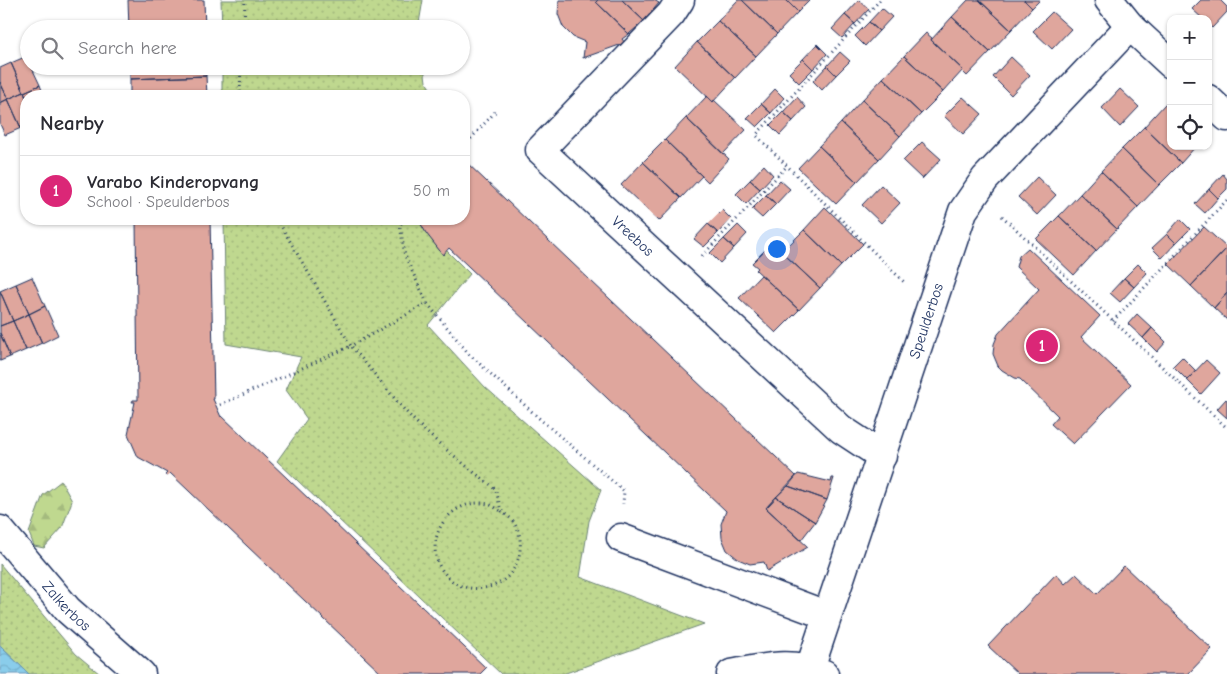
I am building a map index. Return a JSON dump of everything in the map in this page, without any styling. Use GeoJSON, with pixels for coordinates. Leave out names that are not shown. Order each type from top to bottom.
{"type":"FeatureCollection","features":[{"type":"Feature","properties":{"kind":"street","name":"Vreebos"},"geometry":{"type":"LineString","coordinates":[[680,0],[671,14],[540,150],[841,429],[882,456]]}},
{"type":"Feature","properties":{"kind":"street"},"geometry":{"type":"LineString","coordinates":[[1109,0],[1130,26],[1167,60]]}},
{"type":"Feature","properties":{"kind":"street","name":"Speulderbos"},"geometry":{"type":"LineString","coordinates":[[817,671],[826,615],[882,456],[963,211],[985,179],[1130,26]]}},
{"type":"Feature","properties":{"kind":"street"},"geometry":{"type":"LineString","coordinates":[[1212,103],[1227,117]]}},
{"type":"Feature","properties":{"kind":"street","name":"Zalkerbos"},"geometry":{"type":"LineString","coordinates":[[0,530],[68,610],[141,674]]}},
{"type":"Feature","properties":{"kind":"street"},"geometry":{"type":"LineString","coordinates":[[621,538],[826,615]]}},
{"type":"Feature","properties":{"kind":"street"},"geometry":{"type":"LineString","coordinates":[[731,674],[782,665],[817,671]]}},
{"type":"Feature","properties":{"kind":"path"},"geometry":{"type":"LineString","coordinates":[[244,20],[245,0]]}},
{"type":"Feature","properties":{"kind":"path"},"geometry":{"type":"LineString","coordinates":[[880,0],[756,135],[931,309]]}},
{"type":"Feature","properties":{"kind":"path"},"geometry":{"type":"LineString","coordinates":[[240,90],[241,75]]}},
{"type":"Feature","properties":{"kind":"path"},"geometry":{"type":"LineString","coordinates":[[470,139],[496,111]]}},
{"type":"Feature","properties":{"kind":"path"},"geometry":{"type":"LineString","coordinates":[[680,280],[787,166]]}},
{"type":"Feature","properties":{"kind":"path"},"geometry":{"type":"LineString","coordinates":[[976,192],[1227,428]]}},
{"type":"Feature","properties":{"kind":"path"},"geometry":{"type":"LineString","coordinates":[[1114,321],[1227,200]]}},
{"type":"Feature","properties":{"kind":"path"},"geometry":{"type":"LineString","coordinates":[[280,225],[351,346],[410,416],[495,490],[501,511],[513,521],[519,534],[520,556],[518,563],[509,576],[501,583],[487,588],[467,588],[454,582],[439,564],[435,550],[436,536],[442,522],[455,510],[471,504],[488,504],[501,511]]}},
{"type":"Feature","properties":{"kind":"path"},"geometry":{"type":"LineString","coordinates":[[400,225],[405,256],[427,303],[469,354],[541,420],[624,491],[621,538]]}},
{"type":"Feature","properties":{"kind":"path"},"geometry":{"type":"LineString","coordinates":[[220,405],[351,346],[427,303]]}},
{"type":"Feature","properties":{"kind":"green space"},"geometry":{"type":"Polygon","coordinates":[[[221,0],[423,0],[420,20],[222,20],[221,0]]]}},
{"type":"Feature","properties":{"kind":"green space"},"geometry":{"type":"Polygon","coordinates":[[[222,75],[425,75],[426,82],[431,90],[222,90],[222,75]]]}},
{"type":"Feature","properties":{"kind":"green space"},"geometry":{"type":"Polygon","coordinates":[[[224,225],[421,225],[470,274],[428,325],[485,387],[601,490],[589,521],[580,577],[704,624],[563,674],[501,674],[277,461],[307,419],[286,390],[301,357],[226,344],[224,225]]]}},
{"type":"Feature","properties":{"kind":"green space"},"geometry":{"type":"Polygon","coordinates":[[[61,481],[72,501],[62,528],[44,548],[34,546],[29,533],[43,495],[61,481]]]}},
{"type":"Feature","properties":{"kind":"green space"},"geometry":{"type":"Polygon","coordinates":[[[0,564],[76,654],[100,674],[29,674],[0,646],[0,564]]]}},
{"type":"Feature","properties":{"kind":"water"},"geometry":{"type":"Polygon","coordinates":[[[0,646],[29,674],[0,674],[0,646]]]}},
{"type":"Feature","properties":{"kind":"building"},"geometry":{"type":"Polygon","coordinates":[[[128,0],[204,0],[205,20],[129,20],[128,0]]]}},
{"type":"Feature","properties":{"kind":"building"},"geometry":{"type":"Polygon","coordinates":[[[559,0],[598,0],[596,2],[629,34],[622,39],[625,43],[583,58],[585,42],[573,37],[563,27],[558,14],[559,0]]]}},
{"type":"Feature","properties":{"kind":"building"},"geometry":{"type":"Polygon","coordinates":[[[598,0],[622,0],[644,21],[629,34],[596,2],[598,0]]]}},
{"type":"Feature","properties":{"kind":"building"},"geometry":{"type":"Polygon","coordinates":[[[622,0],[654,0],[659,3],[644,21],[622,0]]]}},
{"type":"Feature","properties":{"kind":"building"},"geometry":{"type":"Polygon","coordinates":[[[738,0],[742,0],[777,34],[756,56],[718,21],[738,0]]]}},
{"type":"Feature","properties":{"kind":"building"},"geometry":{"type":"Polygon","coordinates":[[[742,0],[786,0],[798,12],[777,34],[742,0]]]}},
{"type":"Feature","properties":{"kind":"building"},"geometry":{"type":"Polygon","coordinates":[[[786,0],[810,0],[798,12],[786,0]]]}},
{"type":"Feature","properties":{"kind":"building"},"geometry":{"type":"Polygon","coordinates":[[[859,0],[869,9],[855,24],[845,15],[859,0]]]}},
{"type":"Feature","properties":{"kind":"building"},"geometry":{"type":"Polygon","coordinates":[[[968,0],[979,0],[1011,30],[990,52],[952,17],[968,0]]]}},
{"type":"Feature","properties":{"kind":"building"},"geometry":{"type":"Polygon","coordinates":[[[979,0],[1024,0],[1032,8],[1011,30],[979,0]]]}},
{"type":"Feature","properties":{"kind":"building"},"geometry":{"type":"Polygon","coordinates":[[[1024,0],[1040,0],[1032,8],[1024,0]]]}},
{"type":"Feature","properties":{"kind":"building"},"geometry":{"type":"Polygon","coordinates":[[[1201,0],[1220,0],[1227,7],[1227,12],[1212,28],[1212,15],[1199,15],[1192,9],[1201,0]]]}},
{"type":"Feature","properties":{"kind":"building"},"geometry":{"type":"Polygon","coordinates":[[[882,8],[892,17],[879,31],[869,22],[882,8]]]}},
{"type":"Feature","properties":{"kind":"building"},"geometry":{"type":"Polygon","coordinates":[[[1052,12],[1071,29],[1052,49],[1033,31],[1052,12]]]}},
{"type":"Feature","properties":{"kind":"building"},"geometry":{"type":"Polygon","coordinates":[[[845,15],[855,24],[842,38],[832,29],[845,15]]]}},
{"type":"Feature","properties":{"kind":"building"},"geometry":{"type":"Polygon","coordinates":[[[952,17],[990,52],[967,76],[931,40],[952,17]]]}},
{"type":"Feature","properties":{"kind":"building"},"geometry":{"type":"Polygon","coordinates":[[[718,21],[756,56],[735,78],[697,42],[718,21]]]}},
{"type":"Feature","properties":{"kind":"building"},"geometry":{"type":"Polygon","coordinates":[[[869,22],[879,31],[865,46],[855,36],[869,22]]]}},
{"type":"Feature","properties":{"kind":"building"},"geometry":{"type":"Polygon","coordinates":[[[926,33],[963,70],[943,92],[904,56],[926,33]]]}},
{"type":"Feature","properties":{"kind":"building"},"geometry":{"type":"Polygon","coordinates":[[[697,42],[735,78],[713,102],[675,66],[697,42]]]}},
{"type":"Feature","properties":{"kind":"building"},"geometry":{"type":"Polygon","coordinates":[[[817,44],[827,54],[813,69],[803,59],[817,44]]]}},
{"type":"Feature","properties":{"kind":"building"},"geometry":{"type":"Polygon","coordinates":[[[840,52],[850,61],[836,75],[827,66],[840,52]]]}},
{"type":"Feature","properties":{"kind":"building"},"geometry":{"type":"Polygon","coordinates":[[[904,56],[943,92],[921,114],[883,78],[904,56]]]}},
{"type":"Feature","properties":{"kind":"building"},"geometry":{"type":"Polygon","coordinates":[[[1011,57],[1030,75],[1011,95],[993,77],[1011,57]]]}},
{"type":"Feature","properties":{"kind":"building"},"geometry":{"type":"Polygon","coordinates":[[[20,59],[20,75],[35,75],[40,85],[29,90],[23,90],[11,63],[20,59]]]}},
{"type":"Feature","properties":{"kind":"building"},"geometry":{"type":"Polygon","coordinates":[[[803,59],[813,69],[799,83],[789,73],[803,59]]]}},
{"type":"Feature","properties":{"kind":"building"},"geometry":{"type":"Polygon","coordinates":[[[11,63],[23,90],[20,90],[20,94],[8,99],[0,82],[0,68],[11,63]]]}},
{"type":"Feature","properties":{"kind":"building"},"geometry":{"type":"Polygon","coordinates":[[[827,66],[836,75],[822,90],[813,81],[827,66]]]}},
{"type":"Feature","properties":{"kind":"building"},"geometry":{"type":"Polygon","coordinates":[[[130,75],[206,75],[206,76],[130,79],[130,75]]]}},
{"type":"Feature","properties":{"kind":"building"},"geometry":{"type":"Polygon","coordinates":[[[206,76],[207,90],[130,90],[130,79],[206,76]]]}},
{"type":"Feature","properties":{"kind":"building"},"geometry":{"type":"Polygon","coordinates":[[[883,78],[921,114],[900,136],[862,100],[883,78]]]}},
{"type":"Feature","properties":{"kind":"building"},"geometry":{"type":"Polygon","coordinates":[[[0,82],[8,99],[0,103],[0,82]]]}},
{"type":"Feature","properties":{"kind":"building"},"geometry":{"type":"Polygon","coordinates":[[[40,85],[42,90],[29,90],[40,85]]]}},
{"type":"Feature","properties":{"kind":"building"},"geometry":{"type":"Polygon","coordinates":[[[775,89],[784,98],[771,113],[761,104],[775,89]]]}},
{"type":"Feature","properties":{"kind":"building"},"geometry":{"type":"Polygon","coordinates":[[[1120,89],[1139,107],[1120,127],[1102,108],[1120,89]]]}},
{"type":"Feature","properties":{"kind":"building"},"geometry":{"type":"Polygon","coordinates":[[[20,94],[20,126],[8,99],[20,94]]]}},
{"type":"Feature","properties":{"kind":"building"},"geometry":{"type":"Polygon","coordinates":[[[707,96],[713,102],[714,100],[746,130],[723,154],[686,118],[707,96]]]}},
{"type":"Feature","properties":{"kind":"building"},"geometry":{"type":"Polygon","coordinates":[[[797,97],[806,107],[793,121],[783,112],[797,97]]]}},
{"type":"Feature","properties":{"kind":"building"},"geometry":{"type":"Polygon","coordinates":[[[963,97],[982,114],[963,134],[944,116],[963,97]]]}},
{"type":"Feature","properties":{"kind":"building"},"geometry":{"type":"Polygon","coordinates":[[[8,99],[20,126],[20,128],[5,135],[0,124],[0,103],[8,99]]]}},
{"type":"Feature","properties":{"kind":"building"},"geometry":{"type":"Polygon","coordinates":[[[862,100],[900,136],[879,159],[841,123],[862,100]]]}},
{"type":"Feature","properties":{"kind":"building"},"geometry":{"type":"Polygon","coordinates":[[[761,104],[771,113],[757,127],[747,118],[761,104]]]}},
{"type":"Feature","properties":{"kind":"building"},"geometry":{"type":"Polygon","coordinates":[[[1165,104],[1167,106],[1167,149],[1144,127],[1165,104]]]}},
{"type":"Feature","properties":{"kind":"building"},"geometry":{"type":"Polygon","coordinates":[[[783,112],[793,121],[780,135],[770,125],[783,112]]]}},
{"type":"Feature","properties":{"kind":"building"},"geometry":{"type":"Polygon","coordinates":[[[686,118],[729,159],[708,182],[665,140],[686,118]]]}},
{"type":"Feature","properties":{"kind":"building"},"geometry":{"type":"Polygon","coordinates":[[[841,123],[879,159],[857,182],[819,146],[841,123]]]}},
{"type":"Feature","properties":{"kind":"building"},"geometry":{"type":"Polygon","coordinates":[[[1144,127],[1181,163],[1159,185],[1122,149],[1144,127]]]}},
{"type":"Feature","properties":{"kind":"building"},"geometry":{"type":"Polygon","coordinates":[[[665,140],[702,176],[681,198],[643,162],[665,140]]]}},
{"type":"Feature","properties":{"kind":"building"},"geometry":{"type":"Polygon","coordinates":[[[922,142],[941,159],[922,179],[903,161],[922,142]]]}},
{"type":"Feature","properties":{"kind":"building"},"geometry":{"type":"Polygon","coordinates":[[[819,146],[857,182],[836,204],[798,168],[819,146]]]}},
{"type":"Feature","properties":{"kind":"building"},"geometry":{"type":"Polygon","coordinates":[[[1122,149],[1159,185],[1138,207],[1101,171],[1122,149]]]}},
{"type":"Feature","properties":{"kind":"building"},"geometry":{"type":"Polygon","coordinates":[[[1168,150],[1192,150],[1181,163],[1168,150]]]}},
{"type":"Feature","properties":{"kind":"building"},"geometry":{"type":"Polygon","coordinates":[[[643,162],[681,198],[659,221],[621,185],[643,162]]]}},
{"type":"Feature","properties":{"kind":"building"},"geometry":{"type":"Polygon","coordinates":[[[764,165],[773,175],[760,189],[750,180],[764,165]]]}},
{"type":"Feature","properties":{"kind":"building"},"geometry":{"type":"Polygon","coordinates":[[[470,166],[796,476],[766,508],[808,547],[767,571],[764,562],[750,564],[738,559],[727,550],[722,538],[721,524],[726,511],[449,248],[443,255],[421,225],[470,225],[470,166]]]}},
{"type":"Feature","properties":{"kind":"building"},"geometry":{"type":"Polygon","coordinates":[[[1101,171],[1138,207],[1117,229],[1080,194],[1101,171]]]}},
{"type":"Feature","properties":{"kind":"building"},"geometry":{"type":"Polygon","coordinates":[[[1223,174],[1227,179],[1227,189],[1218,198],[1209,189],[1223,174]]]}},
{"type":"Feature","properties":{"kind":"building"},"geometry":{"type":"Polygon","coordinates":[[[1037,177],[1056,195],[1037,215],[1018,197],[1037,177]]]}},
{"type":"Feature","properties":{"kind":"building"},"geometry":{"type":"Polygon","coordinates":[[[750,180],[760,189],[746,204],[736,194],[750,180]]]}},
{"type":"Feature","properties":{"kind":"building"},"geometry":{"type":"Polygon","coordinates":[[[780,180],[790,189],[776,204],[766,195],[780,180]]]}},
{"type":"Feature","properties":{"kind":"building"},"geometry":{"type":"Polygon","coordinates":[[[881,185],[900,203],[881,223],[862,205],[881,185]]]}},
{"type":"Feature","properties":{"kind":"building"},"geometry":{"type":"Polygon","coordinates":[[[1209,189],[1218,198],[1205,213],[1195,204],[1209,189]]]}},
{"type":"Feature","properties":{"kind":"building"},"geometry":{"type":"Polygon","coordinates":[[[1080,194],[1117,229],[1096,251],[1059,216],[1080,194]]]}},
{"type":"Feature","properties":{"kind":"building"},"geometry":{"type":"Polygon","coordinates":[[[766,195],[776,204],[762,218],[752,209],[766,195]]]}},
{"type":"Feature","properties":{"kind":"building"},"geometry":{"type":"Polygon","coordinates":[[[825,207],[863,244],[841,266],[804,230],[825,207]]]}},
{"type":"Feature","properties":{"kind":"building"},"geometry":{"type":"Polygon","coordinates":[[[722,210],[731,219],[718,233],[708,224],[722,210]]]}},
{"type":"Feature","properties":{"kind":"building"},"geometry":{"type":"Polygon","coordinates":[[[1059,216],[1096,251],[1074,275],[1036,239],[1059,216]]]}},
{"type":"Feature","properties":{"kind":"building"},"geometry":{"type":"Polygon","coordinates":[[[1180,219],[1190,229],[1176,243],[1167,234],[1180,219]]]}},
{"type":"Feature","properties":{"kind":"building"},"geometry":{"type":"Polygon","coordinates":[[[708,224],[718,233],[704,247],[694,239],[708,224]]]}},
{"type":"Feature","properties":{"kind":"building"},"geometry":{"type":"Polygon","coordinates":[[[136,225],[210,225],[213,399],[221,417],[486,668],[480,674],[382,674],[170,473],[167,476],[165,475],[167,473],[138,457],[128,434],[135,402],[132,402],[133,400],[138,400],[136,225]]]}},
{"type":"Feature","properties":{"kind":"building"},"geometry":{"type":"Polygon","coordinates":[[[738,225],[747,234],[734,248],[724,239],[738,225]]]}},
{"type":"Feature","properties":{"kind":"building"},"geometry":{"type":"Polygon","coordinates":[[[1204,227],[1227,248],[1191,286],[1168,264],[1204,227]]]}},
{"type":"Feature","properties":{"kind":"building"},"geometry":{"type":"Polygon","coordinates":[[[804,230],[841,266],[820,288],[782,252],[804,230]]]}},
{"type":"Feature","properties":{"kind":"building"},"geometry":{"type":"Polygon","coordinates":[[[1167,234],[1176,243],[1162,258],[1152,248],[1167,234]]]}},
{"type":"Feature","properties":{"kind":"building"},"geometry":{"type":"Polygon","coordinates":[[[724,239],[734,248],[720,263],[710,253],[724,239]]]}},
{"type":"Feature","properties":{"kind":"building"},"geometry":{"type":"Polygon","coordinates":[[[772,243],[820,288],[799,310],[756,270],[758,268],[752,263],[772,243]]]}},
{"type":"Feature","properties":{"kind":"building"},"geometry":{"type":"Polygon","coordinates":[[[1028,248],[1100,316],[1081,337],[1131,384],[1073,444],[1051,424],[1058,416],[1020,379],[1002,370],[998,366],[993,354],[998,334],[1039,289],[1016,267],[1019,256],[1028,248]]]}},
{"type":"Feature","properties":{"kind":"building"},"geometry":{"type":"Polygon","coordinates":[[[1227,248],[1227,293],[1214,308],[1191,286],[1227,248]]]}},
{"type":"Feature","properties":{"kind":"building"},"geometry":{"type":"Polygon","coordinates":[[[1138,264],[1147,273],[1134,287],[1124,278],[1138,264]]]}},
{"type":"Feature","properties":{"kind":"building"},"geometry":{"type":"Polygon","coordinates":[[[761,275],[799,310],[776,333],[739,298],[761,275]]]}},
{"type":"Feature","properties":{"kind":"building"},"geometry":{"type":"Polygon","coordinates":[[[32,277],[45,306],[29,314],[16,284],[32,277]]]}},
{"type":"Feature","properties":{"kind":"building"},"geometry":{"type":"Polygon","coordinates":[[[1124,278],[1134,287],[1120,302],[1110,293],[1124,278]]]}},
{"type":"Feature","properties":{"kind":"building"},"geometry":{"type":"Polygon","coordinates":[[[16,284],[29,314],[13,321],[0,291],[16,284]]]}},
{"type":"Feature","properties":{"kind":"building"},"geometry":{"type":"Polygon","coordinates":[[[0,291],[13,321],[0,326],[0,291]]]}},
{"type":"Feature","properties":{"kind":"building"},"geometry":{"type":"Polygon","coordinates":[[[1227,293],[1227,320],[1214,308],[1227,293]]]}},
{"type":"Feature","properties":{"kind":"building"},"geometry":{"type":"Polygon","coordinates":[[[45,306],[58,335],[42,343],[29,314],[45,306]]]}},
{"type":"Feature","properties":{"kind":"building"},"geometry":{"type":"Polygon","coordinates":[[[29,314],[42,343],[26,350],[13,321],[29,314]]]}},
{"type":"Feature","properties":{"kind":"building"},"geometry":{"type":"Polygon","coordinates":[[[1137,314],[1152,328],[1143,338],[1128,324],[1137,314]]]}},
{"type":"Feature","properties":{"kind":"building"},"geometry":{"type":"Polygon","coordinates":[[[13,321],[26,350],[10,357],[0,333],[0,326],[13,321]]]}},
{"type":"Feature","properties":{"kind":"building"},"geometry":{"type":"Polygon","coordinates":[[[1152,328],[1166,342],[1157,352],[1143,338],[1152,328]]]}},
{"type":"Feature","properties":{"kind":"building"},"geometry":{"type":"Polygon","coordinates":[[[0,333],[10,357],[0,361],[0,333]]]}},
{"type":"Feature","properties":{"kind":"building"},"geometry":{"type":"Polygon","coordinates":[[[1182,357],[1196,371],[1187,380],[1173,366],[1182,357]]]}},
{"type":"Feature","properties":{"kind":"building"},"geometry":{"type":"Polygon","coordinates":[[[1206,360],[1220,373],[1201,394],[1187,380],[1206,360]]]}},
{"type":"Feature","properties":{"kind":"building"},"geometry":{"type":"Polygon","coordinates":[[[1227,400],[1227,418],[1217,409],[1227,400]]]}},
{"type":"Feature","properties":{"kind":"building"},"geometry":{"type":"Polygon","coordinates":[[[798,474],[831,482],[832,478],[834,478],[827,500],[788,486],[798,474]]]}},
{"type":"Feature","properties":{"kind":"building"},"geometry":{"type":"Polygon","coordinates":[[[788,486],[827,500],[815,522],[776,497],[788,486]]]}},
{"type":"Feature","properties":{"kind":"building"},"geometry":{"type":"Polygon","coordinates":[[[776,497],[815,522],[801,540],[766,508],[776,497]]]}},
{"type":"Feature","properties":{"kind":"building"},"geometry":{"type":"Polygon","coordinates":[[[1124,566],[1212,649],[1188,674],[1018,674],[988,646],[1056,574],[1065,584],[1076,574],[1097,594],[1124,566]]]}},
{"type":"Feature","properties":{"kind":"place","name":"Varabo Kinderopvang"},"geometry":{"type":"Point","coordinates":[1042,346]}}]}
